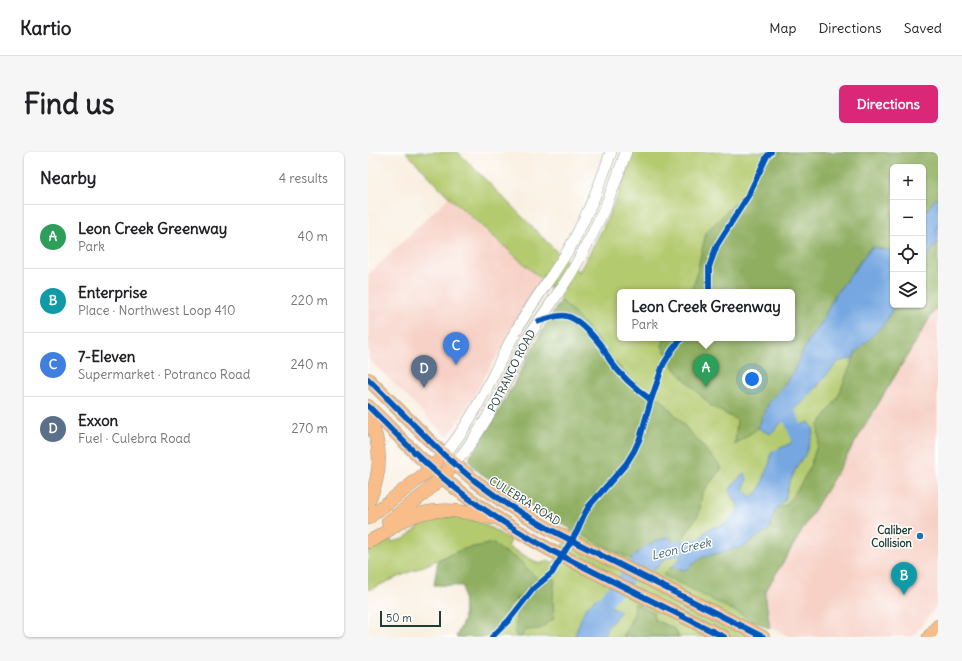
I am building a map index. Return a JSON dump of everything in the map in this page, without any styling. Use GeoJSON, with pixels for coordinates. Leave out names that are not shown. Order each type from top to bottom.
{"type":"FeatureCollection","features":[{"type":"Feature","properties":{"kind":"main road","name":"CULEBRA ROAD"},"geometry":{"type":"LineString","coordinates":[[368,379],[444,455],[475,481],[508,505],[560,535],[762,637]]}},
{"type":"Feature","properties":{"kind":"main road"},"geometry":{"type":"LineString","coordinates":[[368,406],[431,468],[498,519],[552,551],[724,637]]}},
{"type":"Feature","properties":{"kind":"main road"},"geometry":{"type":"LineString","coordinates":[[368,415],[376,436],[379,461],[376,481],[368,502]]}},
{"type":"Feature","properties":{"kind":"main road","name":"POTRANCO ROAD"},"geometry":{"type":"LineString","coordinates":[[368,518],[431,468],[444,455]]}},
{"type":"Feature","properties":{"kind":"main road","name":"POTRANCO ROAD"},"geometry":{"type":"LineString","coordinates":[[368,538],[424,494],[454,464]]}},
{"type":"Feature","properties":{"kind":"main road"},"geometry":{"type":"LineString","coordinates":[[368,542],[415,515],[434,511],[460,511],[498,519]]}},
{"type":"Feature","properties":{"kind":"main road"},"geometry":{"type":"LineString","coordinates":[[929,637],[938,626]]}},
{"type":"Feature","properties":{"kind":"street","name":"POTRANCO ROAD"},"geometry":{"type":"LineString","coordinates":[[444,455],[458,437],[474,411],[489,386],[517,330],[573,242],[592,203],[611,152]]}},
{"type":"Feature","properties":{"kind":"street","name":"POTRANCO ROAD"},"geometry":{"type":"LineString","coordinates":[[454,464],[488,417],[530,336],[585,248],[614,187],[626,152]]}},
{"type":"Feature","properties":{"kind":"street"},"geometry":{"type":"LineString","coordinates":[[573,242],[585,248]]}},
{"type":"Feature","properties":{"kind":"shaded area"},"geometry":{"type":"Polygon","coordinates":[[[449,197],[485,231],[541,279],[463,415],[447,437],[368,358],[368,275],[449,197]]]}},
{"type":"Feature","properties":{"kind":"shaded area"},"geometry":{"type":"Polygon","coordinates":[[[938,305],[938,604],[913,637],[790,637],[754,619],[765,592],[938,305]]]}},
{"type":"Feature","properties":{"kind":"green space"},"geometry":{"type":"Polygon","coordinates":[[[406,152],[458,152],[556,251],[579,272],[603,228],[616,199],[632,152],[938,152],[938,305],[765,592],[754,619],[749,637],[456,637],[464,620],[463,549],[368,590],[368,552],[389,537],[392,542],[404,539],[419,527],[417,521],[433,518],[458,517],[473,520],[489,527],[511,540],[508,547],[540,564],[548,560],[554,563],[575,520],[569,308],[541,279],[449,197],[406,152]]]}},
{"type":"Feature","properties":{"kind":"green space"},"geometry":{"type":"Polygon","coordinates":[[[765,152],[938,152],[938,196],[926,211],[926,164],[890,164],[890,250],[871,247],[835,295],[822,322],[808,341],[792,375],[769,403],[758,428],[735,445],[737,420],[711,406],[676,370],[662,346],[664,341],[795,341],[795,289],[691,289],[695,281],[706,232],[747,191],[765,152]]]}},
{"type":"Feature","properties":{"kind":"green space"},"geometry":{"type":"Polygon","coordinates":[[[938,238],[938,305],[765,592],[770,629],[663,575],[671,567],[685,570],[703,557],[727,551],[769,529],[776,509],[786,505],[801,484],[809,469],[819,440],[818,426],[837,399],[856,352],[884,324],[893,308],[926,308],[926,258],[937,242],[938,238]]]}},
{"type":"Feature","properties":{"kind":"green space"},"geometry":{"type":"Polygon","coordinates":[[[561,300],[587,327],[611,358],[646,394],[661,399],[722,468],[702,493],[699,514],[674,549],[670,537],[656,541],[630,559],[526,504],[479,472],[470,463],[470,456],[495,418],[547,322],[561,300]]]}},
{"type":"Feature","properties":{"kind":"green space"},"geometry":{"type":"Polygon","coordinates":[[[494,543],[501,550],[518,559],[543,584],[555,578],[553,599],[554,618],[540,629],[526,630],[521,637],[517,637],[515,634],[517,597],[486,637],[456,637],[464,620],[463,586],[434,585],[438,560],[463,549],[494,543]]]}},
{"type":"Feature","properties":{"kind":"green space"},"geometry":{"type":"Polygon","coordinates":[[[635,603],[654,613],[653,616],[655,620],[673,628],[679,637],[623,637],[634,614],[635,603]]]}},
{"type":"Feature","properties":{"kind":"water"},"geometry":{"type":"Polygon","coordinates":[[[938,196],[938,238],[937,242],[926,258],[926,236],[926,211],[938,196]]]}},
{"type":"Feature","properties":{"kind":"water"},"geometry":{"type":"Polygon","coordinates":[[[872,247],[890,250],[890,308],[893,308],[884,324],[856,352],[853,358],[838,362],[809,396],[770,434],[758,428],[769,403],[792,375],[808,341],[822,322],[835,295],[872,247]]]}},
{"type":"Feature","properties":{"kind":"water"},"geometry":{"type":"Polygon","coordinates":[[[809,422],[814,430],[805,455],[798,464],[788,486],[785,500],[776,509],[769,529],[746,545],[703,557],[685,570],[671,567],[708,529],[725,524],[738,511],[737,503],[729,491],[735,482],[745,473],[747,479],[743,490],[751,497],[759,491],[770,462],[771,453],[791,443],[797,427],[809,422]]]}},
{"type":"Feature","properties":{"kind":"water"},"geometry":{"type":"Polygon","coordinates":[[[670,537],[674,549],[654,571],[630,559],[656,541],[670,537]]]}},
{"type":"Feature","properties":{"kind":"water"},"geometry":{"type":"Polygon","coordinates":[[[595,599],[621,611],[607,628],[604,637],[575,637],[585,609],[595,599]]]}},
{"type":"Feature","properties":{"kind":"waterway","name":"Leon Creek"},"geometry":{"type":"LineString","coordinates":[[793,399],[786,408],[801,442],[797,448]]}},
{"type":"Feature","properties":{"kind":"waterway","name":"Leon Creek"},"geometry":{"type":"LineString","coordinates":[[585,637],[589,618],[649,553],[709,544],[713,542]]}},
{"type":"Feature","properties":{"kind":"cycle path"},"geometry":{"type":"LineString","coordinates":[[709,289],[709,267],[717,245],[748,196],[767,156],[771,152]]}},
{"type":"Feature","properties":{"kind":"cycle path"},"geometry":{"type":"LineString","coordinates":[[539,321],[556,316],[566,316],[582,325],[596,339],[620,373],[651,400]]}},
{"type":"Feature","properties":{"kind":"cycle path"},"geometry":{"type":"LineString","coordinates":[[492,637],[509,620],[534,588],[552,573],[577,531],[589,506],[626,464],[640,438],[663,365],[680,341]]}},
{"type":"Feature","properties":{"kind":"cycle path"},"geometry":{"type":"LineString","coordinates":[[368,379],[444,455],[475,481],[508,505],[551,530],[763,637]]}},
{"type":"Feature","properties":{"kind":"cycle path"},"geometry":{"type":"LineString","coordinates":[[368,406],[433,470],[496,517],[552,551],[724,637]]}},
{"type":"Feature","properties":{"kind":"place","name":"7-Eleven"},"geometry":{"type":"Point","coordinates":[456,365]}},
{"type":"Feature","properties":{"kind":"place","name":"Leon Creek Greenway"},"geometry":{"type":"Point","coordinates":[706,387]}},
{"type":"Feature","properties":{"kind":"place","name":"Exxon"},"geometry":{"type":"Point","coordinates":[424,388]}},
{"type":"Feature","properties":{"kind":"place","name":"Caliber Collision"},"geometry":{"type":"Point","coordinates":[920,536]}},
{"type":"Feature","properties":{"kind":"place","name":"Enterprise"},"geometry":{"type":"Point","coordinates":[904,595]}}]}
